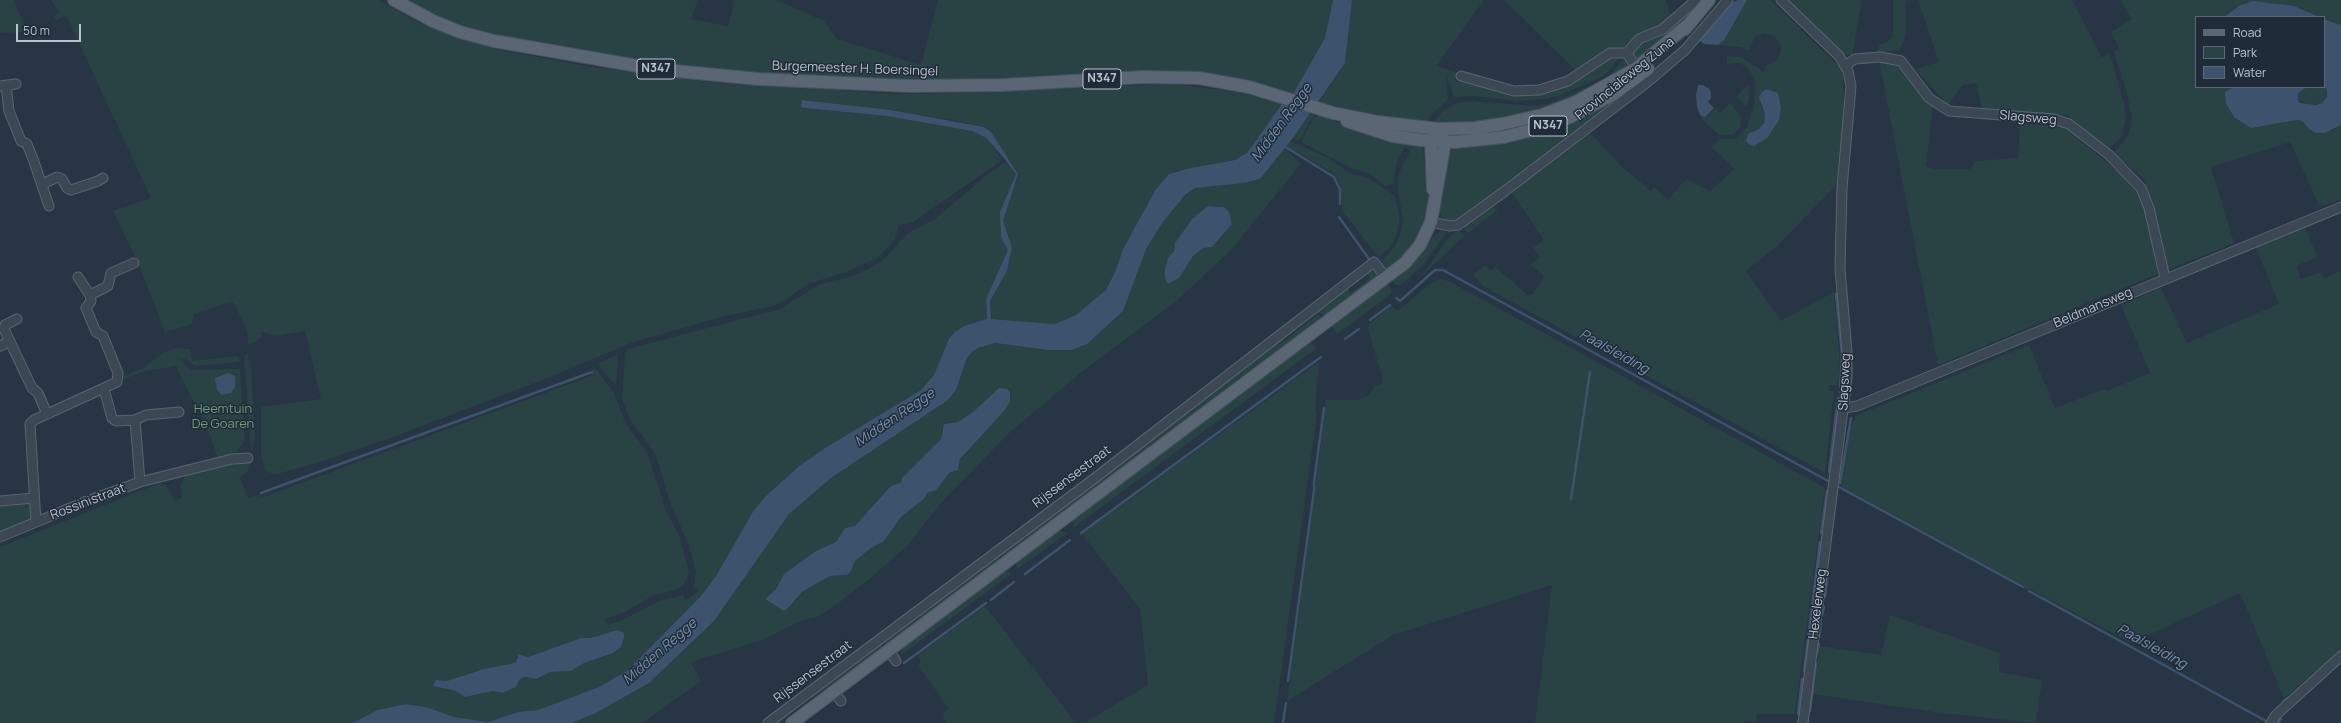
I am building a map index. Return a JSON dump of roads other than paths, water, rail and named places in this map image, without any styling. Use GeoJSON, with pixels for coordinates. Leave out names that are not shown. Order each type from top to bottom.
{"type":"FeatureCollection","features":[{"type":"Feature","properties":{"kind":"main road","name":"Burgemeester H. Boersingel"},"geometry":{"type":"LineString","coordinates":[[394,0],[440,24],[494,41],[593,59],[699,74],[844,84],[922,86],[1002,85],[1166,76],[1221,81],[1275,94],[1328,112]]}},
{"type":"Feature","properties":{"kind":"main road","name":"Provincialeweg Zuna"},"geometry":{"type":"LineString","coordinates":[[1431,141],[1445,142],[1497,138],[1548,126],[1601,102],[1637,72],[1668,50],[1709,0]]}},
{"type":"Feature","properties":{"kind":"main road","name":"Provincialeweg Zuna"},"geometry":{"type":"LineString","coordinates":[[1438,129],[1487,126],[1542,115],[1584,98],[1637,72]]}},
{"type":"Feature","properties":{"kind":"main road","name":"N347"},"geometry":{"type":"LineString","coordinates":[[1328,112],[1378,122],[1438,129]]}},
{"type":"Feature","properties":{"kind":"main road","name":"N347"},"geometry":{"type":"LineString","coordinates":[[1328,112],[1353,124],[1393,136],[1431,141]]}},
{"type":"Feature","properties":{"kind":"main road"},"geometry":{"type":"LineString","coordinates":[[1435,204],[1431,141],[1438,129]]}},
{"type":"Feature","properties":{"kind":"main road"},"geometry":{"type":"LineString","coordinates":[[792,723],[838,696],[889,651],[1386,278],[1416,252],[1431,222],[1435,204],[1445,142],[1438,129]]}},
{"type":"Feature","properties":{"kind":"street","name":"Provincialeweg Zuna"},"geometry":{"type":"LineString","coordinates":[[1461,76],[1514,91],[1539,90],[1568,81],[1610,53],[1627,53],[1639,39],[1663,29],[1696,0]]}},
{"type":"Feature","properties":{"kind":"street","name":"Provincialeweg Zuna"},"geometry":{"type":"LineString","coordinates":[[1431,222],[1450,226],[1458,225],[1500,195],[1685,50],[1728,0]]}},
{"type":"Feature","properties":{"kind":"street","name":"Slagsweg"},"geometry":{"type":"LineString","coordinates":[[1781,0],[1839,56],[1846,65],[1850,76],[1850,97],[1842,188],[1840,268],[1847,352],[1844,408],[1834,485]]}},
{"type":"Feature","properties":{"kind":"street"},"geometry":{"type":"LineString","coordinates":[[1627,53],[1637,72]]}},
{"type":"Feature","properties":{"kind":"street","name":"Slagsweg"},"geometry":{"type":"LineString","coordinates":[[1846,65],[1856,59],[1880,57],[1898,60],[1907,66],[1930,98],[1946,110],[1965,114],[2054,119],[2069,124],[2108,154],[2141,188],[2149,208],[2165,278]]}},
{"type":"Feature","properties":{"kind":"street"},"geometry":{"type":"LineString","coordinates":[[16,84],[3,85],[9,111],[21,140],[27,144],[43,184],[42,190],[49,206]]}},
{"type":"Feature","properties":{"kind":"street"},"geometry":{"type":"LineString","coordinates":[[43,184],[57,177],[62,179],[67,188],[71,190],[103,178]]}},
{"type":"Feature","properties":{"kind":"street","name":"Beldmansweg"},"geometry":{"type":"LineString","coordinates":[[1844,408],[1857,406],[2165,278],[2341,207]]}},
{"type":"Feature","properties":{"kind":"street","name":"Rijssensestraat"},"geometry":{"type":"LineString","coordinates":[[768,723],[1094,478],[1374,262],[1386,278]]}},
{"type":"Feature","properties":{"kind":"street"},"geometry":{"type":"LineString","coordinates":[[78,277],[90,295],[108,286],[111,272],[134,263]]}},
{"type":"Feature","properties":{"kind":"street","name":"Rossinistraat"},"geometry":{"type":"LineString","coordinates":[[36,522],[25,423],[117,382],[118,373],[104,336],[96,332],[86,308],[91,301],[90,295]]}},
{"type":"Feature","properties":{"kind":"street"},"geometry":{"type":"LineString","coordinates":[[17,319],[4,326],[32,388],[38,393],[47,414]]}},
{"type":"Feature","properties":{"kind":"street"},"geometry":{"type":"LineString","coordinates":[[0,346],[10,341]]}},
{"type":"Feature","properties":{"kind":"street"},"geometry":{"type":"LineString","coordinates":[[104,389],[112,418],[116,421],[135,420],[146,415],[179,412]]}},
{"type":"Feature","properties":{"kind":"street","name":"Rossinistraat"},"geometry":{"type":"LineString","coordinates":[[135,420],[140,482]]}},
{"type":"Feature","properties":{"kind":"street","name":"Rossinistraat"},"geometry":{"type":"LineString","coordinates":[[0,537],[86,501],[140,482],[232,459],[248,458]]}},
{"type":"Feature","properties":{"kind":"street","name":"Hexelerweg"},"geometry":{"type":"LineString","coordinates":[[1803,723],[1834,485]]}},
{"type":"Feature","properties":{"kind":"street","name":"Rossinistraat"},"geometry":{"type":"LineString","coordinates":[[0,501],[34,498]]}},
{"type":"Feature","properties":{"kind":"street"},"geometry":{"type":"LineString","coordinates":[[889,651],[896,661]]}},
{"type":"Feature","properties":{"kind":"street"},"geometry":{"type":"LineString","coordinates":[[2270,723],[2276,715],[2341,656]]}},
{"type":"Feature","properties":{"kind":"water","name":"Midden Regge"},"geometry":{"type":"Polygon","coordinates":[[[1333,0],[1352,0],[1345,63],[1293,138],[1260,179],[1244,183],[1195,188],[1185,195],[1162,223],[1146,249],[1123,311],[1087,344],[1072,350],[1048,350],[995,343],[978,348],[972,352],[967,358],[956,390],[948,400],[831,478],[789,514],[714,621],[649,683],[596,713],[572,723],[353,723],[377,710],[406,704],[426,707],[454,717],[488,722],[518,712],[538,710],[599,687],[628,670],[701,596],[716,576],[754,510],[765,497],[798,467],[825,448],[921,390],[934,375],[949,339],[955,332],[964,326],[987,319],[986,299],[1008,250],[1001,237],[1000,212],[1016,174],[1003,157],[986,138],[972,131],[887,116],[805,108],[801,107],[802,100],[891,110],[984,127],[991,132],[1018,174],[1003,221],[1012,247],[1007,271],[990,301],[991,319],[1055,324],[1076,315],[1106,290],[1116,270],[1123,249],[1156,189],[1169,174],[1186,169],[1235,160],[1247,153],[1282,104],[1293,94],[1325,38],[1333,0]]]}},
{"type":"Feature","properties":{"kind":"water"},"geometry":{"type":"Polygon","coordinates":[[[1738,0],[1747,0],[1724,40],[1718,45],[1704,44],[1699,40],[1731,3],[1738,0]]]}},
{"type":"Feature","properties":{"kind":"water"},"geometry":{"type":"Polygon","coordinates":[[[2254,1],[2294,6],[2318,16],[2225,16],[2240,5],[2254,1]]]}},
{"type":"Feature","properties":{"kind":"water"},"geometry":{"type":"Polygon","coordinates":[[[2325,19],[2341,25],[2341,125],[2325,133],[2316,133],[2309,129],[2302,121],[2297,120],[2251,128],[2234,117],[2226,103],[2225,92],[2232,88],[2306,88],[2298,93],[2298,100],[2300,103],[2316,105],[2322,103],[2327,97],[2327,90],[2325,87],[2325,19]]]}},
{"type":"Feature","properties":{"kind":"water"},"geometry":{"type":"Polygon","coordinates":[[[1698,85],[1708,87],[1711,92],[1711,98],[1708,102],[1714,108],[1705,117],[1700,115],[1697,107],[1696,95],[1698,85]]]}},
{"type":"Feature","properties":{"kind":"water"},"geometry":{"type":"Polygon","coordinates":[[[1766,89],[1778,93],[1781,107],[1779,120],[1767,138],[1754,146],[1750,145],[1746,141],[1748,134],[1759,129],[1764,123],[1765,114],[1759,98],[1761,93],[1766,89]]]}},
{"type":"Feature","properties":{"kind":"water"},"geometry":{"type":"Polygon","coordinates":[[[1208,206],[1224,207],[1229,212],[1232,224],[1212,247],[1203,248],[1193,256],[1179,278],[1168,284],[1165,278],[1165,269],[1168,258],[1174,251],[1175,243],[1192,219],[1208,206]]]}},
{"type":"Feature","properties":{"kind":"water"},"geometry":{"type":"Polygon","coordinates":[[[228,373],[235,376],[235,387],[231,393],[222,395],[217,390],[215,378],[228,373]]]}},
{"type":"Feature","properties":{"kind":"water"},"geometry":{"type":"Polygon","coordinates":[[[999,388],[1007,389],[1010,392],[1010,402],[1004,411],[960,459],[958,470],[949,473],[936,490],[927,493],[925,498],[901,517],[884,541],[871,548],[855,561],[851,571],[847,575],[830,576],[821,581],[802,592],[784,611],[765,599],[776,589],[784,574],[816,551],[836,542],[845,528],[855,526],[891,486],[901,483],[902,478],[941,439],[944,424],[958,422],[973,412],[999,388]]]}},
{"type":"Feature","properties":{"kind":"water"},"geometry":{"type":"Polygon","coordinates":[[[617,630],[624,633],[624,637],[621,647],[613,653],[584,663],[571,671],[550,672],[536,679],[525,677],[520,679],[516,687],[503,693],[493,691],[465,697],[456,691],[433,686],[436,680],[447,681],[484,669],[515,663],[518,657],[517,654],[528,657],[581,638],[591,638],[617,630]]]}},
{"type":"Feature","properties":{"kind":"waterway","name":"Paalsleiding"},"geometry":{"type":"LineString","coordinates":[[1284,146],[1334,177],[1340,190],[1340,204]]}},
{"type":"Feature","properties":{"kind":"waterway","name":"Paalsleiding"},"geometry":{"type":"LineString","coordinates":[[1339,217],[1369,259]]}},
{"type":"Feature","properties":{"kind":"waterway","name":"Paalsleiding"},"geometry":{"type":"LineString","coordinates":[[1396,298],[1400,301],[1435,270],[1443,270],[1828,481]]}},
{"type":"Feature","properties":{"kind":"waterway"},"geometry":{"type":"LineString","coordinates":[[1836,294],[1842,355],[1840,387]]}},
{"type":"Feature","properties":{"kind":"waterway"},"geometry":{"type":"LineString","coordinates":[[1370,320],[1390,305]]}},
{"type":"Feature","properties":{"kind":"waterway"},"geometry":{"type":"LineString","coordinates":[[1345,339],[1359,329]]}},
{"type":"Feature","properties":{"kind":"waterway"},"geometry":{"type":"LineString","coordinates":[[1081,533],[1321,357]]}},
{"type":"Feature","properties":{"kind":"waterway"},"geometry":{"type":"LineString","coordinates":[[261,493],[592,372]]}},
{"type":"Feature","properties":{"kind":"waterway"},"geometry":{"type":"LineString","coordinates":[[1571,499],[1590,372]]}},
{"type":"Feature","properties":{"kind":"waterway"},"geometry":{"type":"LineString","coordinates":[[1829,472],[1838,398]]}},
{"type":"Feature","properties":{"kind":"waterway"},"geometry":{"type":"LineString","coordinates":[[1288,681],[1324,408]]}},
{"type":"Feature","properties":{"kind":"waterway"},"geometry":{"type":"LineString","coordinates":[[1840,483],[1851,418]]}},
{"type":"Feature","properties":{"kind":"waterway","name":"Paalsleiding"},"geometry":{"type":"LineString","coordinates":[[1839,487],[2023,587]]}},
{"type":"Feature","properties":{"kind":"waterway"},"geometry":{"type":"LineString","coordinates":[[1821,533],[1827,491]]}},
{"type":"Feature","properties":{"kind":"waterway"},"geometry":{"type":"LineString","coordinates":[[1025,574],[1070,540]]}},
{"type":"Feature","properties":{"kind":"waterway"},"geometry":{"type":"LineString","coordinates":[[1804,671],[1820,542]]}},
{"type":"Feature","properties":{"kind":"waterway"},"geometry":{"type":"LineString","coordinates":[[1825,597],[1828,571]]}},
{"type":"Feature","properties":{"kind":"waterway"},"geometry":{"type":"LineString","coordinates":[[991,600],[1014,582]]}},
{"type":"Feature","properties":{"kind":"waterway","name":"Paalsleiding"},"geometry":{"type":"LineString","coordinates":[[2029,591],[2266,721]]}},
{"type":"Feature","properties":{"kind":"waterway"},"geometry":{"type":"LineString","coordinates":[[904,663],[986,603]]}},
{"type":"Feature","properties":{"kind":"waterway"},"geometry":{"type":"LineString","coordinates":[[1822,615],[1824,607]]}},
{"type":"Feature","properties":{"kind":"waterway"},"geometry":{"type":"LineString","coordinates":[[1819,637],[1821,623]]}},
{"type":"Feature","properties":{"kind":"waterway"},"geometry":{"type":"LineString","coordinates":[[1817,653],[1819,644]]}},
{"type":"Feature","properties":{"kind":"waterway"},"geometry":{"type":"LineString","coordinates":[[1810,711],[1816,663]]}},
{"type":"Feature","properties":{"kind":"waterway"},"geometry":{"type":"LineString","coordinates":[[1798,714],[1802,679]]}},
{"type":"Feature","properties":{"kind":"waterway"},"geometry":{"type":"LineString","coordinates":[[2283,702],[2288,698]]}},
{"type":"Feature","properties":{"kind":"waterway"},"geometry":{"type":"LineString","coordinates":[[1283,723],[1286,703]]}},
{"type":"Feature","properties":{"kind":"waterway"},"geometry":{"type":"LineString","coordinates":[[2277,723],[2281,719]]}},
{"type":"Feature","properties":{"kind":"park label","name":"Heemtuin De Goaren"},"geometry":{"type":"Point","coordinates":[223,416]}}]}
